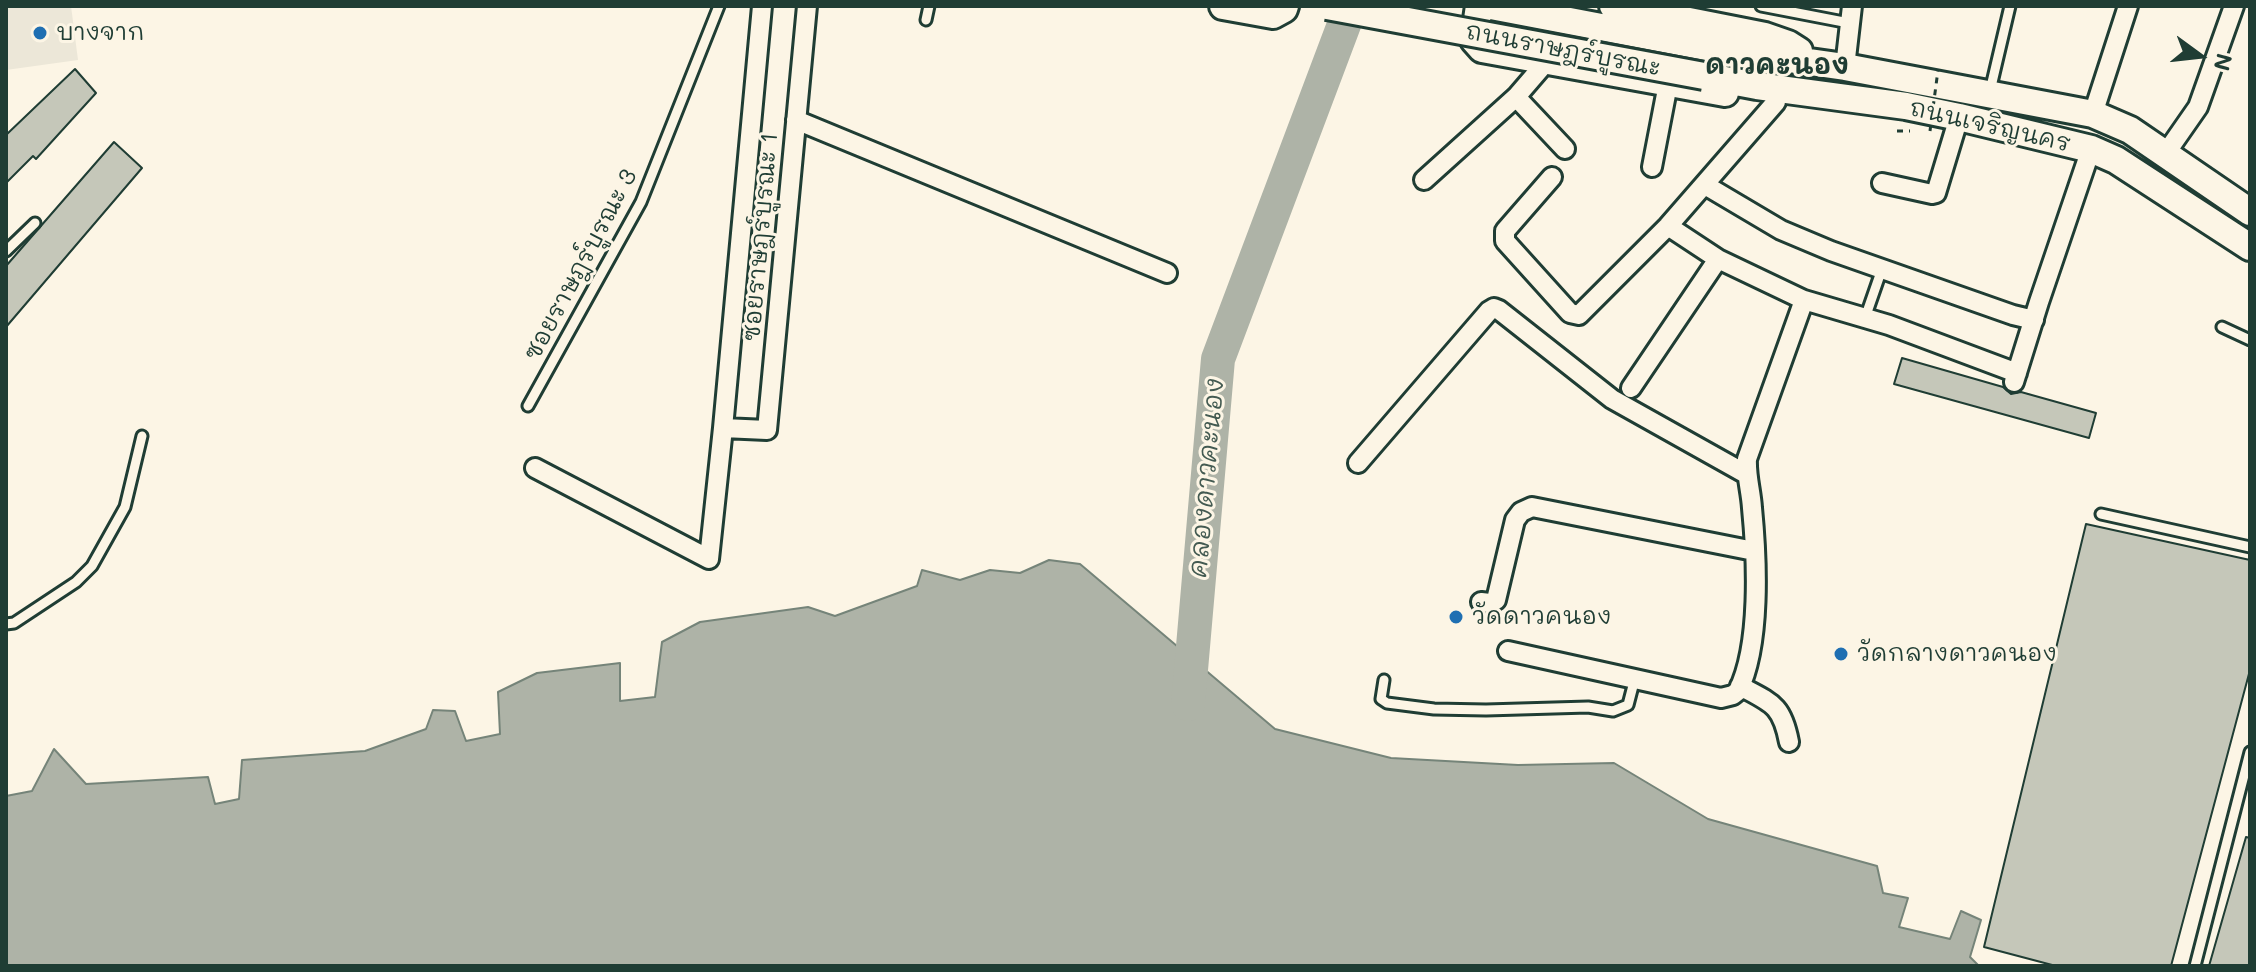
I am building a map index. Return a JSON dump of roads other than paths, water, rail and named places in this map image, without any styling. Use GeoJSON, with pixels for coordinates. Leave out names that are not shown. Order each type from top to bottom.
{"type":"FeatureCollection","features":[{"type":"Feature","properties":{"kind":"main road"},"geometry":{"type":"LineString","coordinates":[[1223,6],[1273,15],[1285,6]]}},
{"type":"Feature","properties":{"kind":"main road","name":"ถนนราษฎร์บูรณะ"},"geometry":{"type":"LineString","coordinates":[[1327,6],[1704,76]]}},
{"type":"Feature","properties":{"kind":"main road"},"geometry":{"type":"LineString","coordinates":[[1479,6],[1474,40],[1482,49],[1668,84],[1784,96]]}},
{"type":"Feature","properties":{"kind":"main road","name":"ถนนราษฎร์บูรณะ"},"geometry":{"type":"LineString","coordinates":[[1491,6],[1711,48]]}},
{"type":"Feature","properties":{"kind":"main road"},"geometry":{"type":"LineString","coordinates":[[1613,6],[1765,36],[1788,44],[1815,62]]}},
{"type":"Feature","properties":{"kind":"main road","name":"ถนนเจริญนคร"},"geometry":{"type":"LineString","coordinates":[[1711,48],[1845,67],[2093,114],[2130,130],[2250,212]]}},
{"type":"Feature","properties":{"kind":"main road","name":"ถนนเจริญนคร"},"geometry":{"type":"LineString","coordinates":[[1704,76],[1784,96],[1906,106],[2091,149],[2116,160],[2250,247]]}},
{"type":"Feature","properties":{"kind":"street","name":"ซอยราษฎร์บูรณะ 1"},"geometry":{"type":"LineString","coordinates":[[535,468],[709,559],[762,6]]}},
{"type":"Feature","properties":{"kind":"street","name":"ซอยราษฎร์บูรณะ 1"},"geometry":{"type":"LineString","coordinates":[[723,428],[767,430],[807,6]]}},
{"type":"Feature","properties":{"kind":"street"},"geometry":{"type":"LineString","coordinates":[[2093,114],[2128,6]]}},
{"type":"Feature","properties":{"kind":"street"},"geometry":{"type":"LineString","coordinates":[[2166,153],[2198,107],[2234,6]]}},
{"type":"Feature","properties":{"kind":"street"},"geometry":{"type":"LineString","coordinates":[[1845,67],[1850,14]]}},
{"type":"Feature","properties":{"kind":"street"},"geometry":{"type":"LineString","coordinates":[[1424,180],[1516,97],[1547,61]]}},
{"type":"Feature","properties":{"kind":"street"},"geometry":{"type":"LineString","coordinates":[[1652,167],[1668,84]]}},
{"type":"Feature","properties":{"kind":"street"},"geometry":{"type":"LineString","coordinates":[[1552,177],[1504,236],[1505,241],[1570,313],[1579,315],[1668,226],[1784,96]]}},
{"type":"Feature","properties":{"kind":"street"},"geometry":{"type":"LineString","coordinates":[[1516,97],[1565,149]]}},
{"type":"Feature","properties":{"kind":"street"},"geometry":{"type":"LineString","coordinates":[[1882,183],[1936,193],[1959,117]]}},
{"type":"Feature","properties":{"kind":"street"},"geometry":{"type":"LineString","coordinates":[[796,120],[1167,273]]}},
{"type":"Feature","properties":{"kind":"street"},"geometry":{"type":"LineString","coordinates":[[1668,226],[1718,259],[1804,300],[1865,318],[2015,377],[2091,149]]}},
{"type":"Feature","properties":{"kind":"street"},"geometry":{"type":"LineString","coordinates":[[1705,185],[1781,230],[1882,269],[2034,320]]}},
{"type":"Feature","properties":{"kind":"street"},"geometry":{"type":"LineString","coordinates":[[1631,388],[1718,259]]}},
{"type":"Feature","properties":{"kind":"street"},"geometry":{"type":"LineString","coordinates":[[1508,651],[1721,698],[1733,695],[1740,686],[1751,643],[1757,580],[1747,459],[1804,300]]}},
{"type":"Feature","properties":{"kind":"street"},"geometry":{"type":"LineString","coordinates":[[1358,463],[1494,308],[1612,399],[1746,474]]}},
{"type":"Feature","properties":{"kind":"street"},"geometry":{"type":"LineString","coordinates":[[1481,602],[1496,600],[1516,517],[1536,506],[1754,551]]}},
{"type":"Feature","properties":{"kind":"street"},"geometry":{"type":"LineString","coordinates":[[1740,686],[1774,703],[1786,725],[1789,742]]}},
{"type":"Feature","properties":{"kind":"lane","name":"ซอยราษฎร์บูรณะ 3"},"geometry":{"type":"LineString","coordinates":[[528,406],[641,202],[719,6]]}},
{"type":"Feature","properties":{"kind":"lane"},"geometry":{"type":"LineString","coordinates":[[926,20],[929,6]]}},
{"type":"Feature","properties":{"kind":"lane"},"geometry":{"type":"LineString","coordinates":[[1761,6],[1850,14]]}},
{"type":"Feature","properties":{"kind":"lane"},"geometry":{"type":"LineString","coordinates":[[1989,94],[2010,6]]}},
{"type":"Feature","properties":{"kind":"lane"},"geometry":{"type":"LineString","coordinates":[[6,251],[35,223]]}},
{"type":"Feature","properties":{"kind":"lane"},"geometry":{"type":"LineString","coordinates":[[1865,318],[1882,269]]}},
{"type":"Feature","properties":{"kind":"lane"},"geometry":{"type":"LineString","coordinates":[[2222,327],[2250,340]]}},
{"type":"Feature","properties":{"kind":"lane"},"geometry":{"type":"LineString","coordinates":[[6,624],[14,623],[76,582],[92,566],[125,507],[142,436]]}},
{"type":"Feature","properties":{"kind":"lane"},"geometry":{"type":"LineString","coordinates":[[2101,514],[2250,547]]}},
{"type":"Feature","properties":{"kind":"lane"},"geometry":{"type":"LineString","coordinates":[[1384,680],[1381,699],[1387,703],[1434,709],[1588,707],[1613,711],[1628,705],[1635,678]]}},
{"type":"Feature","properties":{"kind":"lane"},"geometry":{"type":"LineString","coordinates":[[2195,966],[2250,752]]}},
{"type":"Feature","properties":{"kind":"waterway","name":"คลองดาวคะนอง"},"geometry":{"type":"LineString","coordinates":[[1188,704],[1218,359],[1351,6]]}},
{"type":"Feature","properties":{"kind":"place","name":"บางจาก"},"geometry":{"type":"Point","coordinates":[40,33]}},
{"type":"Feature","properties":{"kind":"place","name":"วัดดาวคนอง"},"geometry":{"type":"Point","coordinates":[1456,617]}},
{"type":"Feature","properties":{"kind":"place","name":"วัดกลางดาวคนอง"},"geometry":{"type":"Point","coordinates":[1841,654]}},
{"type":"Feature","properties":{"kind":"district","name":"ดาวคะนอง"},"geometry":{"type":"Point","coordinates":[1777,65]}}]}
